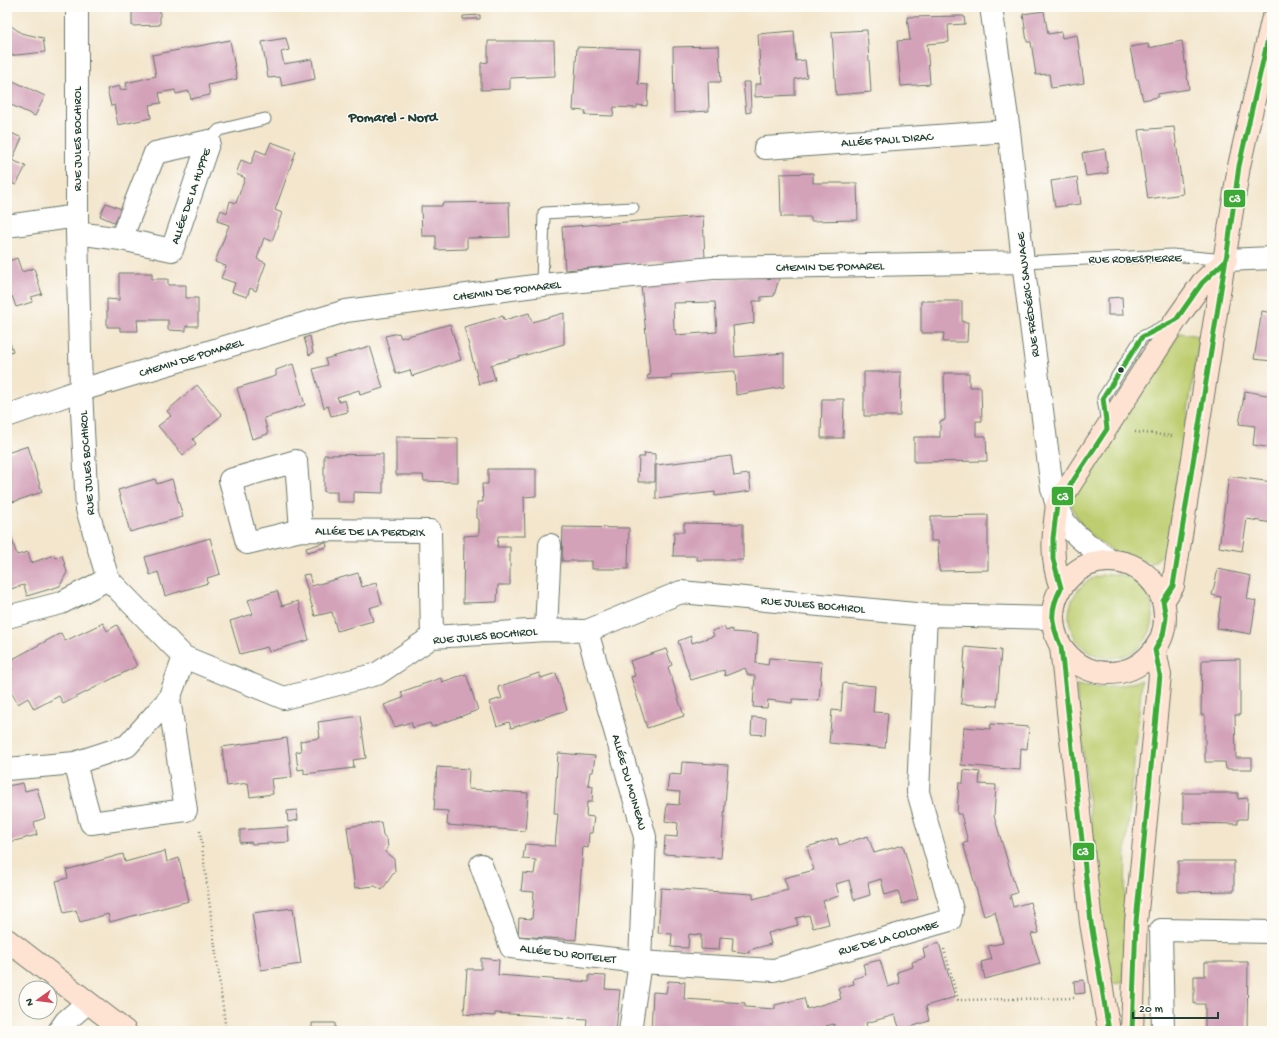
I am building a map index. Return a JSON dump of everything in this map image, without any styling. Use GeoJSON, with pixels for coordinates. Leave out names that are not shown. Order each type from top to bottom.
{"type":"FeatureCollection","features":[{"type":"Feature","properties":{"kind":"street","name":"RUE JULES BOCHIROL"},"geometry":{"type":"LineString","coordinates":[[77,7],[77,225],[81,390],[87,509],[108,580],[184,657],[284,698],[377,674],[432,637],[546,630],[587,631],[681,592],[926,615],[1052,618]]}},
{"type":"Feature","properties":{"kind":"street","name":"RUE FRÉDÉRIC SAUVAGE"},"geometry":{"type":"LineString","coordinates":[[991,7],[1009,131],[1023,262],[1047,459],[1052,488],[1062,518],[1079,537],[1109,560]]}},
{"type":"Feature","properties":{"kind":"street"},"geometry":{"type":"LineString","coordinates":[[1163,601],[1172,586],[1226,260],[1239,166],[1272,21]]}},
{"type":"Feature","properties":{"kind":"street","name":"ALLÉE PAUL DIRAC"},"geometry":{"type":"LineString","coordinates":[[765,148],[1009,131]]}},
{"type":"Feature","properties":{"kind":"street","name":"ALLÉE DE LA HUPPE"},"geometry":{"type":"LineString","coordinates":[[7,226],[77,225],[121,239],[172,250],[209,142]]}},
{"type":"Feature","properties":{"kind":"street","name":"ALLÉE DE LA HUPPE"},"geometry":{"type":"LineString","coordinates":[[121,239],[155,153],[209,142]]}},
{"type":"Feature","properties":{"kind":"street","name":"RUE ROBESPIERRE"},"geometry":{"type":"LineString","coordinates":[[1226,260],[1272,258]]}},
{"type":"Feature","properties":{"kind":"street"},"geometry":{"type":"LineString","coordinates":[[1061,588],[1053,559],[1052,538],[1057,505],[1176,320],[1202,283],[1226,260]]}},
{"type":"Feature","properties":{"kind":"street","name":"CHEMIN DE POMAREL"},"geometry":{"type":"LineString","coordinates":[[7,416],[81,390],[346,311],[542,285],[712,268],[1023,262]]}},
{"type":"Feature","properties":{"kind":"street","name":"ALLÉE DE LA PERDRIX"},"geometry":{"type":"LineString","coordinates":[[301,530],[430,531],[432,637]]}},
{"type":"Feature","properties":{"kind":"street"},"geometry":{"type":"LineString","coordinates":[[546,630],[550,545]]}},
{"type":"Feature","properties":{"kind":"street"},"geometry":{"type":"LineString","coordinates":[[1061,647],[1072,659],[1084,668],[1100,673],[1115,673],[1131,670],[1144,662],[1155,650],[1163,635],[1166,618],[1163,601],[1155,585],[1143,572],[1127,563],[1109,560],[1095,562],[1081,568],[1069,577],[1061,588],[1054,602],[1052,618],[1055,633],[1061,647],[1091,923],[1108,1031]]}},
{"type":"Feature","properties":{"kind":"street"},"geometry":{"type":"LineString","coordinates":[[7,617],[61,603],[108,580]]}},
{"type":"Feature","properties":{"kind":"street","name":"RUE DE LA COLOMBE"},"geometry":{"type":"LineString","coordinates":[[640,962],[774,970],[950,920],[952,910],[918,792],[926,615]]}},
{"type":"Feature","properties":{"kind":"street","name":"ALLÉE DU MOINEAU"},"geometry":{"type":"LineString","coordinates":[[587,631],[645,837],[640,962],[630,1031]]}},
{"type":"Feature","properties":{"kind":"street"},"geometry":{"type":"LineString","coordinates":[[1132,1031],[1136,922],[1160,675],[1155,650]]}},
{"type":"Feature","properties":{"kind":"street"},"geometry":{"type":"LineString","coordinates":[[7,769],[75,763],[127,746],[169,700],[184,657]]}},
{"type":"Feature","properties":{"kind":"street"},"geometry":{"type":"LineString","coordinates":[[75,763],[91,823],[186,810],[169,700]]}},
{"type":"Feature","properties":{"kind":"street","name":"ALLÉE DU ROITELET"},"geometry":{"type":"LineString","coordinates":[[481,865],[511,947],[640,962]]}},
{"type":"Feature","properties":{"kind":"street"},"geometry":{"type":"LineString","coordinates":[[1163,1031],[1161,930],[1272,932]]}},
{"type":"Feature","properties":{"kind":"street"},"geometry":{"type":"LineString","coordinates":[[7,940],[125,1031]]}},
{"type":"Feature","properties":{"kind":"street"},"geometry":{"type":"LineString","coordinates":[[59,1031],[66,1021],[87,1003]]}},
{"type":"Feature","properties":{"kind":"lane"},"geometry":{"type":"LineString","coordinates":[[209,142],[219,130],[264,119]]}},
{"type":"Feature","properties":{"kind":"lane"},"geometry":{"type":"LineString","coordinates":[[542,285],[544,213],[633,208]]}},
{"type":"Feature","properties":{"kind":"lane","name":"RUE ROBESPIERRE"},"geometry":{"type":"LineString","coordinates":[[1023,262],[1172,255],[1226,260]]}},
{"type":"Feature","properties":{"kind":"path"},"geometry":{"type":"LineString","coordinates":[[186,810],[198,817],[226,1031]]}},
{"type":"Feature","properties":{"kind":"path"},"geometry":{"type":"LineString","coordinates":[[936,923],[958,1000],[1102,997]]}},
{"type":"Feature","properties":{"kind":"green space"},"geometry":{"type":"Polygon","coordinates":[[[1180,333],[1200,336],[1165,553],[1152,563],[1124,556],[1098,541],[1079,521],[1072,508],[1069,494],[1180,333]]]}},
{"type":"Feature","properties":{"kind":"green space"},"geometry":{"type":"Polygon","coordinates":[[[1111,574],[1127,577],[1141,586],[1150,600],[1153,616],[1150,632],[1141,646],[1127,655],[1111,658],[1095,655],[1081,646],[1072,632],[1069,616],[1072,600],[1081,586],[1095,577],[1111,574]]]}},
{"type":"Feature","properties":{"kind":"green space"},"geometry":{"type":"Polygon","coordinates":[[[1142,680],[1126,848],[1123,983],[1108,984],[1076,685],[1085,687],[1109,687],[1142,680]]]}},
{"type":"Feature","properties":{"kind":"building"},"geometry":{"type":"Polygon","coordinates":[[[132,7],[160,7],[160,25],[132,26],[132,7]]]}},
{"type":"Feature","properties":{"kind":"building"},"geometry":{"type":"Polygon","coordinates":[[[1044,11],[1048,34],[1061,32],[1062,38],[1077,35],[1084,83],[1051,88],[1049,74],[1036,75],[1031,42],[1027,42],[1023,14],[1044,11]]]}},
{"type":"Feature","properties":{"kind":"building"},"geometry":{"type":"Polygon","coordinates":[[[480,15],[480,19],[463,19],[463,16],[480,15]]]}},
{"type":"Feature","properties":{"kind":"building"},"geometry":{"type":"Polygon","coordinates":[[[964,16],[965,24],[948,25],[949,42],[927,44],[930,84],[901,86],[897,41],[910,40],[907,17],[964,16]]]}},
{"type":"Feature","properties":{"kind":"building"},"geometry":{"type":"Polygon","coordinates":[[[7,25],[10,25],[21,33],[43,38],[45,52],[7,56],[7,25]]]}},
{"type":"Feature","properties":{"kind":"building"},"geometry":{"type":"Polygon","coordinates":[[[867,30],[871,92],[836,95],[832,32],[867,30]]]}},
{"type":"Feature","properties":{"kind":"building"},"geometry":{"type":"Polygon","coordinates":[[[794,31],[796,61],[805,60],[807,77],[795,79],[795,95],[755,97],[755,84],[761,84],[758,34],[794,31]]]}},
{"type":"Feature","properties":{"kind":"building"},"geometry":{"type":"Polygon","coordinates":[[[286,38],[289,50],[281,52],[284,64],[312,59],[315,79],[282,86],[280,77],[268,78],[262,42],[286,38]]]}},
{"type":"Feature","properties":{"kind":"building"},"geometry":{"type":"Polygon","coordinates":[[[230,40],[237,79],[208,85],[210,95],[191,99],[189,91],[176,94],[175,90],[159,93],[161,103],[149,105],[151,118],[118,125],[114,105],[111,106],[107,89],[120,86],[120,90],[127,89],[126,83],[156,76],[152,55],[230,40]]]}},
{"type":"Feature","properties":{"kind":"building"},"geometry":{"type":"Polygon","coordinates":[[[488,41],[554,41],[555,76],[510,78],[510,89],[481,90],[481,63],[488,62],[488,41]]]}},
{"type":"Feature","properties":{"kind":"building"},"geometry":{"type":"Polygon","coordinates":[[[1182,41],[1189,89],[1158,94],[1158,97],[1143,100],[1138,79],[1136,79],[1130,47],[1148,44],[1149,48],[1182,41]]]}},
{"type":"Feature","properties":{"kind":"building"},"geometry":{"type":"Polygon","coordinates":[[[719,46],[721,82],[708,82],[709,111],[674,113],[673,47],[719,46]]]}},
{"type":"Feature","properties":{"kind":"building"},"geometry":{"type":"Polygon","coordinates":[[[577,47],[640,49],[638,84],[648,85],[647,106],[637,105],[637,108],[614,107],[613,116],[585,115],[586,111],[573,110],[577,47]]]}},
{"type":"Feature","properties":{"kind":"building"},"geometry":{"type":"Polygon","coordinates":[[[7,78],[45,96],[35,116],[9,104],[7,109],[7,78]]]}},
{"type":"Feature","properties":{"kind":"building"},"geometry":{"type":"Polygon","coordinates":[[[743,82],[750,82],[751,112],[746,113],[743,82]]]}},
{"type":"Feature","properties":{"kind":"building"},"geometry":{"type":"Polygon","coordinates":[[[1174,127],[1183,194],[1148,199],[1138,130],[1174,127]]]}},
{"type":"Feature","properties":{"kind":"building"},"geometry":{"type":"Polygon","coordinates":[[[7,131],[22,138],[12,160],[26,166],[16,185],[7,181],[7,131]]]}},
{"type":"Feature","properties":{"kind":"building"},"geometry":{"type":"Polygon","coordinates":[[[271,142],[296,151],[275,210],[282,213],[272,241],[264,238],[257,259],[266,263],[256,291],[250,288],[247,297],[232,292],[235,283],[221,278],[226,266],[215,262],[229,225],[217,221],[221,210],[227,213],[230,201],[236,203],[245,178],[236,174],[241,160],[251,164],[256,150],[266,154],[271,142]]]}},
{"type":"Feature","properties":{"kind":"building"},"geometry":{"type":"Polygon","coordinates":[[[1105,149],[1108,173],[1086,176],[1082,153],[1105,149]]]}},
{"type":"Feature","properties":{"kind":"building"},"geometry":{"type":"Polygon","coordinates":[[[813,173],[813,183],[857,183],[858,220],[811,221],[811,217],[781,217],[780,174],[813,173]]]}},
{"type":"Feature","properties":{"kind":"building"},"geometry":{"type":"Polygon","coordinates":[[[1077,177],[1081,204],[1055,207],[1051,181],[1077,177]]]}},
{"type":"Feature","properties":{"kind":"building"},"geometry":{"type":"Polygon","coordinates":[[[509,202],[510,237],[467,238],[467,249],[436,250],[436,236],[422,236],[421,206],[442,206],[442,203],[509,202]]]}},
{"type":"Feature","properties":{"kind":"building"},"geometry":{"type":"Polygon","coordinates":[[[106,203],[124,210],[118,224],[100,216],[106,203]]]}},
{"type":"Feature","properties":{"kind":"building"},"geometry":{"type":"Polygon","coordinates":[[[703,216],[705,259],[565,270],[562,227],[703,216]]]}},
{"type":"Feature","properties":{"kind":"building"},"geometry":{"type":"Polygon","coordinates":[[[17,258],[22,272],[34,268],[42,294],[31,297],[32,302],[16,307],[12,296],[7,298],[7,262],[17,258]]]}},
{"type":"Feature","properties":{"kind":"building"},"geometry":{"type":"Polygon","coordinates":[[[119,273],[152,273],[152,279],[168,279],[168,285],[186,285],[186,298],[198,298],[198,326],[186,326],[186,331],[168,330],[168,320],[137,320],[138,331],[120,331],[120,327],[107,327],[107,299],[119,300],[119,273]]]}},
{"type":"Feature","properties":{"kind":"building"},"geometry":{"type":"Polygon","coordinates":[[[771,275],[779,278],[774,296],[761,297],[761,301],[753,301],[754,323],[733,326],[735,357],[784,353],[784,387],[736,395],[735,371],[671,375],[672,378],[648,379],[647,376],[650,375],[641,284],[771,275]],[[715,302],[673,303],[674,330],[676,330],[676,335],[717,332],[715,302]]]}},
{"type":"Feature","properties":{"kind":"building"},"geometry":{"type":"Polygon","coordinates":[[[1122,297],[1123,315],[1108,315],[1108,298],[1122,297]]]}},
{"type":"Feature","properties":{"kind":"building"},"geometry":{"type":"Polygon","coordinates":[[[921,301],[962,301],[962,322],[968,322],[967,342],[943,342],[944,333],[921,333],[921,301]]]}},
{"type":"Feature","properties":{"kind":"building"},"geometry":{"type":"Polygon","coordinates":[[[1262,311],[1272,313],[1272,361],[1254,359],[1262,311]]]}},
{"type":"Feature","properties":{"kind":"building"},"geometry":{"type":"Polygon","coordinates":[[[529,313],[532,322],[564,313],[564,344],[491,365],[495,380],[479,384],[464,327],[503,316],[504,320],[529,313]]]}},
{"type":"Feature","properties":{"kind":"building"},"geometry":{"type":"Polygon","coordinates":[[[450,324],[461,360],[412,376],[410,370],[396,374],[385,336],[399,333],[401,338],[450,324]]]}},
{"type":"Feature","properties":{"kind":"building"},"geometry":{"type":"Polygon","coordinates":[[[7,335],[13,351],[7,353],[7,335]]]}},
{"type":"Feature","properties":{"kind":"building"},"geometry":{"type":"Polygon","coordinates":[[[310,336],[313,353],[309,355],[304,338],[310,336]]]}},
{"type":"Feature","properties":{"kind":"building"},"geometry":{"type":"Polygon","coordinates":[[[370,346],[383,388],[360,395],[359,390],[337,397],[339,402],[345,400],[348,412],[331,416],[328,406],[324,408],[313,369],[327,365],[325,359],[370,346]]]}},
{"type":"Feature","properties":{"kind":"building"},"geometry":{"type":"Polygon","coordinates":[[[293,364],[305,405],[264,418],[268,434],[252,439],[237,388],[276,376],[276,370],[293,364]]]}},
{"type":"Feature","properties":{"kind":"building"},"geometry":{"type":"Polygon","coordinates":[[[864,372],[901,372],[900,416],[864,416],[864,372]]]}},
{"type":"Feature","properties":{"kind":"building"},"geometry":{"type":"Polygon","coordinates":[[[944,373],[969,373],[969,387],[981,387],[982,421],[976,421],[976,436],[986,436],[987,461],[914,462],[914,437],[940,437],[940,421],[945,420],[944,373]]]}},
{"type":"Feature","properties":{"kind":"building"},"geometry":{"type":"Polygon","coordinates":[[[197,385],[222,415],[193,439],[196,444],[183,455],[158,426],[171,416],[167,411],[197,385]]]}},
{"type":"Feature","properties":{"kind":"building"},"geometry":{"type":"Polygon","coordinates":[[[1245,391],[1272,396],[1272,448],[1253,445],[1255,426],[1239,424],[1245,391]]]}},
{"type":"Feature","properties":{"kind":"building"},"geometry":{"type":"Polygon","coordinates":[[[822,399],[844,399],[843,438],[821,438],[822,399]]]}},
{"type":"Feature","properties":{"kind":"building"},"geometry":{"type":"Polygon","coordinates":[[[396,437],[458,438],[458,482],[424,481],[423,475],[396,475],[396,437]]]}},
{"type":"Feature","properties":{"kind":"building"},"geometry":{"type":"Polygon","coordinates":[[[28,446],[42,492],[13,502],[11,498],[7,499],[7,453],[28,446]]]}},
{"type":"Feature","properties":{"kind":"building"},"geometry":{"type":"Polygon","coordinates":[[[644,453],[655,454],[655,482],[638,482],[639,457],[645,457],[644,453]]]}},
{"type":"Feature","properties":{"kind":"building"},"geometry":{"type":"Polygon","coordinates":[[[383,454],[383,493],[354,492],[354,502],[337,502],[337,492],[324,492],[324,455],[383,454]]]}},
{"type":"Feature","properties":{"kind":"building"},"geometry":{"type":"Polygon","coordinates":[[[731,456],[734,476],[749,474],[751,491],[715,496],[715,492],[656,499],[656,465],[731,456]]]}},
{"type":"Feature","properties":{"kind":"building"},"geometry":{"type":"Polygon","coordinates":[[[488,469],[536,469],[536,496],[524,497],[525,536],[498,536],[497,547],[510,547],[510,585],[498,585],[497,602],[463,603],[464,536],[479,535],[477,502],[483,502],[482,484],[488,484],[488,469]]]}},
{"type":"Feature","properties":{"kind":"building"},"geometry":{"type":"Polygon","coordinates":[[[1229,476],[1272,482],[1272,523],[1247,519],[1242,551],[1219,547],[1229,476]]]}},
{"type":"Feature","properties":{"kind":"building"},"geometry":{"type":"Polygon","coordinates":[[[155,479],[157,484],[172,479],[183,517],[130,532],[118,490],[155,479]]]}},
{"type":"Feature","properties":{"kind":"building"},"geometry":{"type":"Polygon","coordinates":[[[988,515],[988,570],[939,571],[938,541],[931,541],[931,516],[988,515]]]}},
{"type":"Feature","properties":{"kind":"building"},"geometry":{"type":"Polygon","coordinates":[[[684,523],[743,524],[743,560],[697,560],[697,556],[673,556],[674,532],[684,532],[684,523]]]}},
{"type":"Feature","properties":{"kind":"building"},"geometry":{"type":"Polygon","coordinates":[[[563,527],[629,528],[628,569],[592,569],[592,561],[562,561],[563,527]]]}},
{"type":"Feature","properties":{"kind":"building"},"geometry":{"type":"Polygon","coordinates":[[[9,530],[17,555],[28,552],[31,563],[54,555],[55,558],[62,555],[67,572],[60,586],[27,596],[24,585],[7,590],[7,531],[9,530]]]}},
{"type":"Feature","properties":{"kind":"building"},"geometry":{"type":"Polygon","coordinates":[[[210,538],[220,574],[207,578],[208,583],[165,596],[158,572],[150,575],[145,557],[210,538]]]}},
{"type":"Feature","properties":{"kind":"building"},"geometry":{"type":"Polygon","coordinates":[[[326,542],[327,547],[307,552],[306,548],[326,542]]]}},
{"type":"Feature","properties":{"kind":"building"},"geometry":{"type":"Polygon","coordinates":[[[1218,569],[1251,576],[1247,599],[1256,601],[1251,634],[1217,628],[1221,597],[1212,595],[1218,569]]]}},
{"type":"Feature","properties":{"kind":"building"},"geometry":{"type":"Polygon","coordinates":[[[358,573],[362,587],[376,583],[382,604],[369,608],[373,621],[337,631],[332,612],[315,616],[303,575],[309,574],[312,586],[358,573]]]}},
{"type":"Feature","properties":{"kind":"building"},"geometry":{"type":"Polygon","coordinates":[[[277,591],[282,606],[298,601],[309,640],[269,652],[267,647],[240,654],[230,621],[253,614],[248,600],[277,591]]]}},
{"type":"Feature","properties":{"kind":"building"},"geometry":{"type":"Polygon","coordinates":[[[103,623],[107,631],[117,625],[137,666],[63,704],[59,696],[34,709],[28,698],[18,704],[7,684],[7,672],[13,669],[9,661],[61,633],[65,641],[103,623]]]}},
{"type":"Feature","properties":{"kind":"building"},"geometry":{"type":"Polygon","coordinates":[[[724,627],[726,631],[732,629],[733,632],[758,634],[756,663],[768,665],[769,658],[822,662],[819,700],[792,699],[792,703],[768,700],[767,708],[753,707],[755,676],[748,675],[745,668],[725,676],[724,670],[691,680],[678,641],[691,636],[692,643],[714,636],[712,631],[724,627]]]}},
{"type":"Feature","properties":{"kind":"building"},"geometry":{"type":"Polygon","coordinates":[[[965,647],[1001,650],[997,706],[961,704],[965,647]]]}},
{"type":"Feature","properties":{"kind":"building"},"geometry":{"type":"Polygon","coordinates":[[[666,649],[672,665],[668,667],[684,716],[647,728],[631,677],[635,676],[630,661],[666,649]]]}},
{"type":"Feature","properties":{"kind":"building"},"geometry":{"type":"Polygon","coordinates":[[[1240,659],[1240,715],[1235,715],[1236,758],[1252,758],[1252,769],[1226,769],[1225,762],[1205,762],[1205,715],[1201,715],[1202,660],[1240,659]]]}},
{"type":"Feature","properties":{"kind":"building"},"geometry":{"type":"Polygon","coordinates":[[[539,673],[541,678],[556,673],[567,710],[511,728],[509,722],[497,726],[489,702],[502,698],[498,687],[539,673]]]}},
{"type":"Feature","properties":{"kind":"building"},"geometry":{"type":"Polygon","coordinates":[[[466,674],[478,710],[432,727],[430,723],[413,728],[411,722],[395,727],[384,705],[403,698],[401,692],[441,678],[442,682],[466,674]]]}},
{"type":"Feature","properties":{"kind":"building"},"geometry":{"type":"Polygon","coordinates":[[[843,683],[875,686],[873,712],[888,713],[885,748],[829,743],[832,710],[841,711],[843,683]]]}},
{"type":"Feature","properties":{"kind":"building"},"geometry":{"type":"Polygon","coordinates":[[[360,716],[366,758],[353,760],[354,768],[304,774],[304,769],[298,770],[296,752],[301,751],[300,741],[320,738],[318,722],[360,716]]]}},
{"type":"Feature","properties":{"kind":"building"},"geometry":{"type":"Polygon","coordinates":[[[752,717],[766,718],[765,735],[751,734],[752,717]]]}},
{"type":"Feature","properties":{"kind":"building"},"geometry":{"type":"Polygon","coordinates":[[[991,724],[1029,727],[1027,749],[1021,748],[1020,770],[961,765],[964,727],[990,729],[991,724]]]}},
{"type":"Feature","properties":{"kind":"building"},"geometry":{"type":"Polygon","coordinates":[[[287,738],[292,777],[271,779],[273,794],[250,797],[248,783],[227,786],[222,747],[287,738]]]}},
{"type":"Feature","properties":{"kind":"building"},"geometry":{"type":"Polygon","coordinates":[[[558,753],[595,756],[593,772],[590,772],[588,785],[593,786],[592,802],[587,802],[586,816],[594,817],[592,833],[589,833],[588,848],[583,847],[576,940],[518,936],[519,918],[532,919],[534,892],[521,891],[523,873],[534,874],[536,860],[523,859],[525,844],[555,846],[558,814],[554,814],[558,753]]]}},
{"type":"Feature","properties":{"kind":"building"},"geometry":{"type":"Polygon","coordinates":[[[682,762],[728,765],[721,858],[664,854],[665,836],[677,837],[678,823],[665,821],[667,804],[679,805],[680,792],[667,791],[669,774],[681,775],[682,762]]]}},
{"type":"Feature","properties":{"kind":"building"},"geometry":{"type":"Polygon","coordinates":[[[437,767],[469,769],[468,789],[528,793],[525,831],[447,825],[448,811],[434,810],[437,767]]]}},
{"type":"Feature","properties":{"kind":"building"},"geometry":{"type":"Polygon","coordinates":[[[964,770],[980,772],[979,784],[996,785],[994,816],[1017,893],[1010,895],[1013,907],[1030,902],[1039,933],[1031,934],[1040,964],[985,979],[981,962],[992,959],[988,946],[1003,943],[995,912],[984,916],[963,843],[968,842],[961,814],[957,814],[959,783],[963,783],[964,770]]]}},
{"type":"Feature","properties":{"kind":"building"},"geometry":{"type":"Polygon","coordinates":[[[23,783],[25,791],[37,788],[45,818],[34,822],[37,835],[7,843],[7,786],[23,783]]]}},
{"type":"Feature","properties":{"kind":"building"},"geometry":{"type":"Polygon","coordinates":[[[1183,793],[1238,793],[1238,799],[1248,798],[1247,819],[1238,819],[1238,824],[1183,823],[1183,793]]]}},
{"type":"Feature","properties":{"kind":"building"},"geometry":{"type":"Polygon","coordinates":[[[297,810],[298,820],[288,822],[287,811],[297,810]]]}},
{"type":"Feature","properties":{"kind":"building"},"geometry":{"type":"Polygon","coordinates":[[[381,822],[383,835],[387,839],[388,848],[385,852],[394,859],[395,871],[382,890],[375,886],[355,888],[347,827],[381,822]]]}},
{"type":"Feature","properties":{"kind":"building"},"geometry":{"type":"Polygon","coordinates":[[[288,827],[289,842],[252,844],[251,842],[240,843],[240,830],[288,827]]]}},
{"type":"Feature","properties":{"kind":"building"},"geometry":{"type":"Polygon","coordinates":[[[868,836],[874,853],[903,845],[918,899],[902,904],[898,891],[885,895],[881,879],[868,883],[870,895],[854,900],[849,880],[836,884],[839,896],[823,901],[829,924],[813,928],[809,915],[796,918],[798,925],[768,933],[771,944],[749,950],[749,953],[732,951],[733,938],[720,937],[719,950],[701,949],[701,935],[689,934],[688,948],[671,947],[672,934],[658,933],[661,888],[753,894],[753,899],[788,890],[784,878],[814,870],[807,847],[837,838],[839,845],[868,836]]]}},
{"type":"Feature","properties":{"kind":"building"},"geometry":{"type":"Polygon","coordinates":[[[165,851],[167,862],[179,858],[189,901],[110,922],[108,914],[80,922],[76,910],[64,913],[56,881],[68,878],[66,870],[123,854],[125,862],[165,851]]]}},
{"type":"Feature","properties":{"kind":"building"},"geometry":{"type":"Polygon","coordinates":[[[1178,861],[1234,861],[1234,891],[1178,892],[1178,861]]]}},
{"type":"Feature","properties":{"kind":"building"},"geometry":{"type":"Polygon","coordinates":[[[293,908],[301,964],[261,970],[252,913],[293,908]]]}},
{"type":"Feature","properties":{"kind":"building"},"geometry":{"type":"Polygon","coordinates":[[[939,943],[955,997],[926,1006],[929,1021],[914,1026],[900,1030],[895,1015],[866,1023],[868,1031],[836,1031],[834,1024],[826,1026],[827,1031],[651,1031],[653,992],[666,993],[668,981],[685,982],[684,999],[745,1003],[745,1007],[775,1009],[775,1005],[804,998],[807,1009],[841,999],[838,988],[854,984],[853,979],[866,975],[863,964],[880,960],[888,987],[900,983],[897,972],[913,967],[912,962],[925,958],[923,948],[939,943]]]}},
{"type":"Feature","properties":{"kind":"building"},"geometry":{"type":"Polygon","coordinates":[[[481,958],[499,960],[498,975],[589,982],[589,975],[606,976],[605,989],[620,990],[616,1031],[586,1031],[587,1019],[495,1013],[495,1016],[464,1014],[467,969],[481,969],[481,958]]]}},
{"type":"Feature","properties":{"kind":"building"},"geometry":{"type":"Polygon","coordinates":[[[1205,962],[1248,962],[1247,1031],[1205,1031],[1205,1004],[1194,1004],[1194,976],[1205,976],[1205,962]]]}},
{"type":"Feature","properties":{"kind":"building"},"geometry":{"type":"Polygon","coordinates":[[[1084,980],[1085,993],[1075,994],[1074,981],[1084,980]]]}},
{"type":"Feature","properties":{"kind":"building"},"geometry":{"type":"Polygon","coordinates":[[[312,1023],[335,1023],[335,1031],[312,1031],[312,1023]]]}},
{"type":"Feature","properties":{"kind":"transit line","name":"C3"},"geometry":{"type":"LineString","coordinates":[[1109,1031],[1091,923],[1061,647],[1053,624],[1053,611],[1061,588],[1053,559],[1053,538],[1057,505],[1107,429],[1103,398],[1142,337],[1176,320],[1202,283],[1226,260],[1239,166],[1272,21]]}},
{"type":"Feature","properties":{"kind":"transit line","name":"C3"},"geometry":{"type":"LineString","coordinates":[[1132,1031],[1136,922],[1160,675],[1155,650],[1163,635],[1166,618],[1163,601],[1173,586],[1226,258]]}},
{"type":"Feature","properties":{"kind":"district","name":"Pomarel - Nord"},"geometry":{"type":"Point","coordinates":[393,116]}}]}
